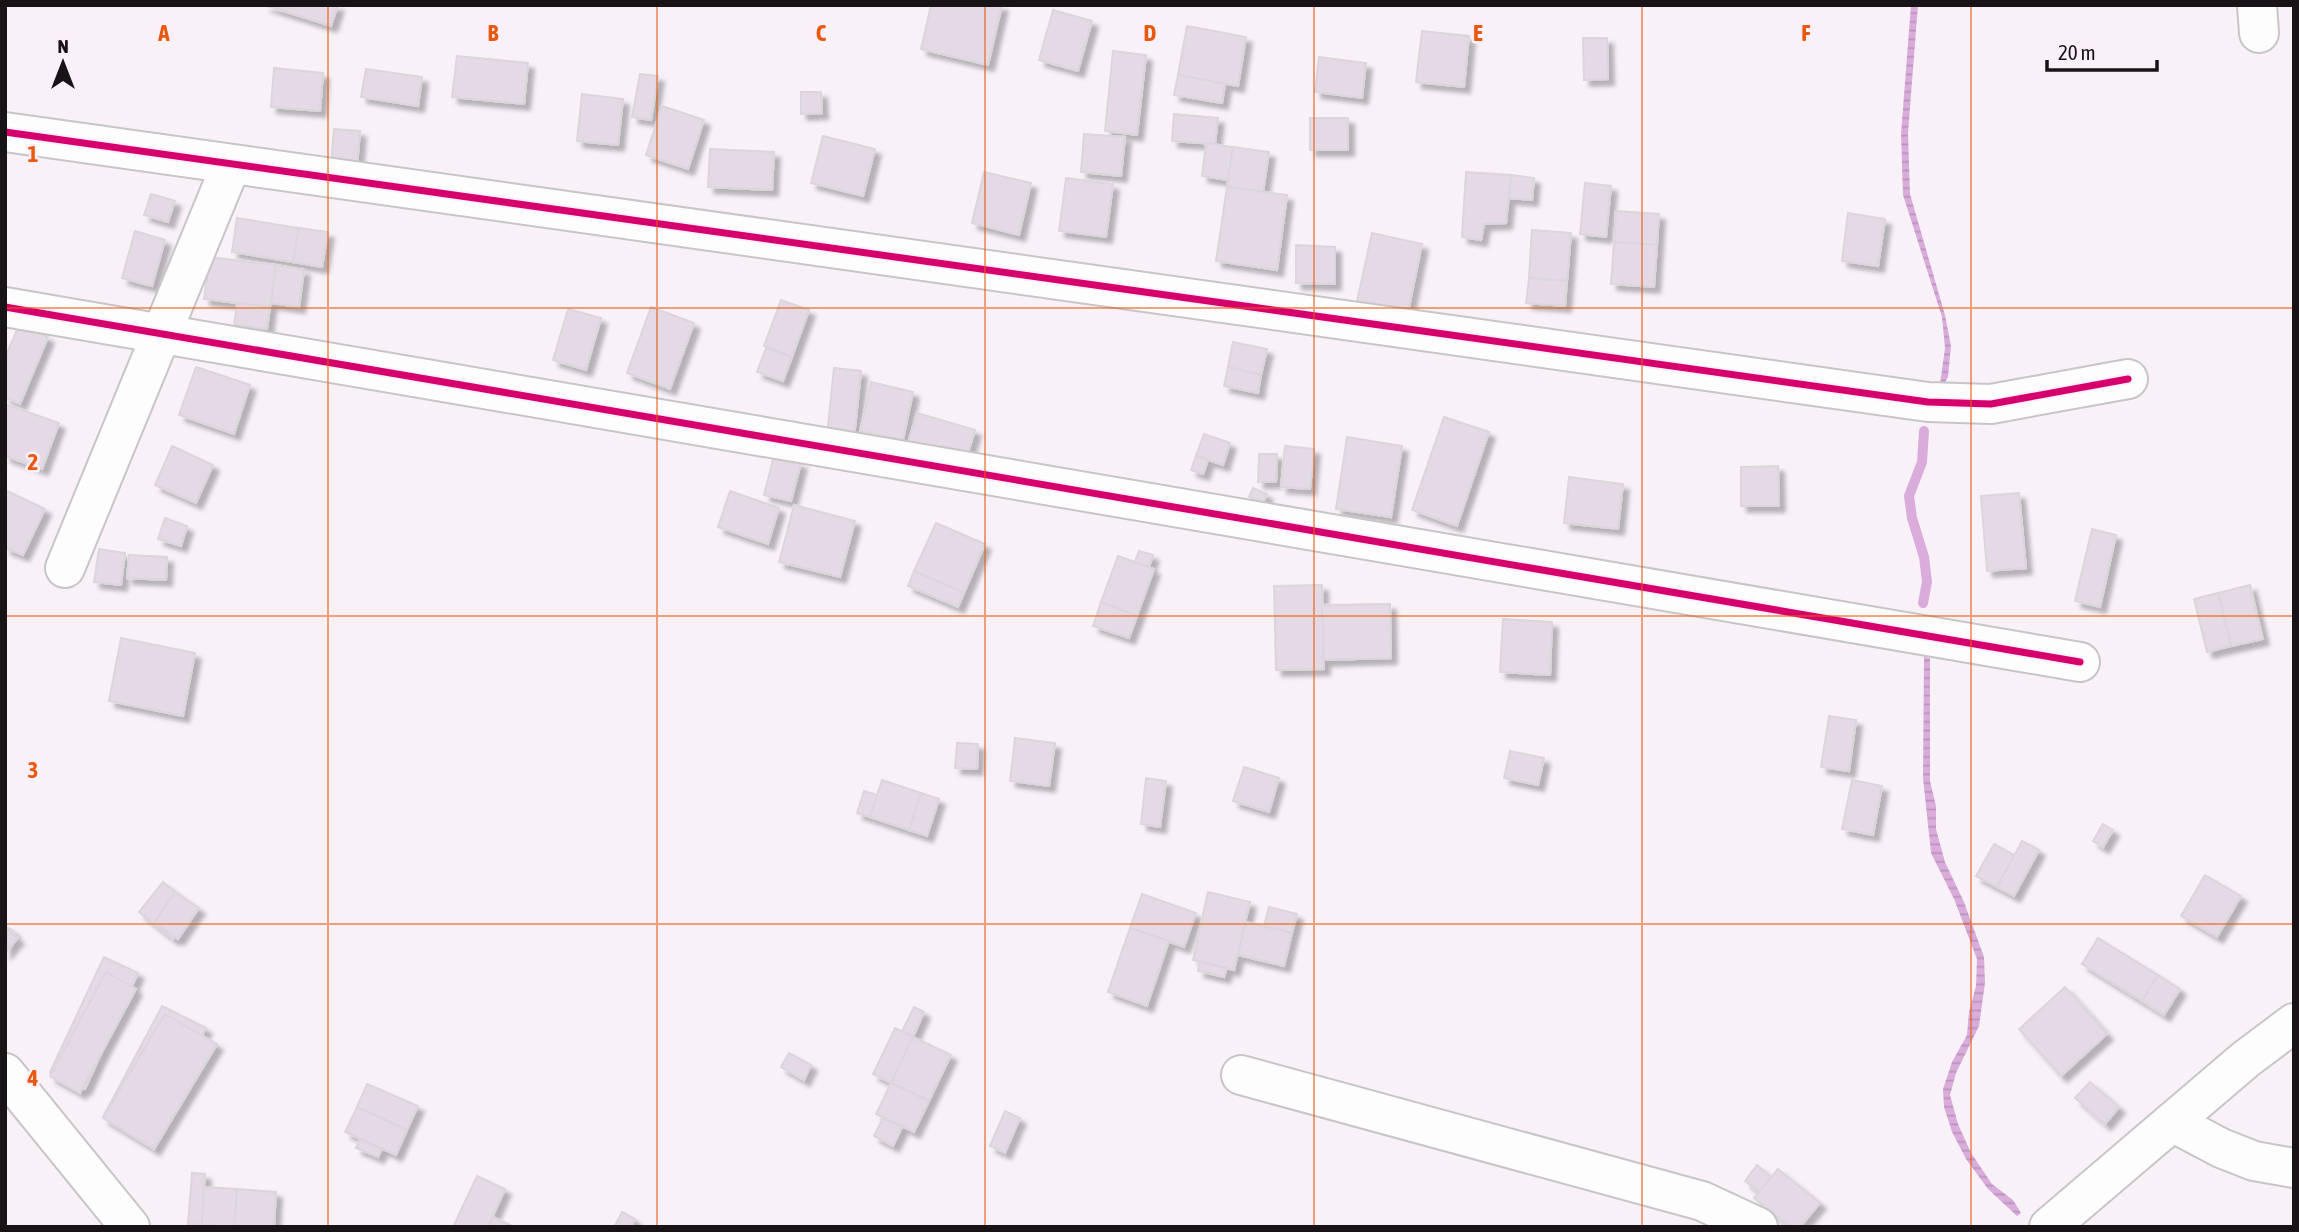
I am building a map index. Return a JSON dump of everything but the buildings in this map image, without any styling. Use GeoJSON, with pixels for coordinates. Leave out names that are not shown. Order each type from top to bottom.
{"type":"FeatureCollection","features":[{"type":"Feature","properties":{"kind":"street"},"geometry":{"type":"LineString","coordinates":[[5,132],[1928,402],[1991,404],[2128,379]]}},
{"type":"Feature","properties":{"kind":"street"},"geometry":{"type":"LineString","coordinates":[[65,568],[231,165]]}},
{"type":"Feature","properties":{"kind":"street"},"geometry":{"type":"LineString","coordinates":[[5,307],[2080,662]]}},
{"type":"Feature","properties":{"kind":"street"},"geometry":{"type":"LineString","coordinates":[[2049,1227],[2294,1023]]}},
{"type":"Feature","properties":{"kind":"street"},"geometry":{"type":"LineString","coordinates":[[5,1073],[130,1227]]}},
{"type":"Feature","properties":{"kind":"street"},"geometry":{"type":"LineString","coordinates":[[1241,1074],[1702,1201],[1758,1227]]}},
{"type":"Feature","properties":{"kind":"street"},"geometry":{"type":"LineString","coordinates":[[2172,1122],[2221,1148],[2254,1161],[2294,1168]]}},
{"type":"Feature","properties":{"kind":"shaded area"},"geometry":{"type":"Polygon","coordinates":[[[1911,5],[1918,5],[1908,133],[1910,194],[1945,315],[1951,346],[1948,377],[1944,384],[1940,384],[1945,348],[1942,317],[1903,195],[1901,134],[1911,5]]]}},
{"type":"Feature","properties":{"kind":"shaded area"},"geometry":{"type":"Polygon","coordinates":[[[1924,657],[1930,658],[1930,781],[1936,806],[1936,829],[1945,862],[1964,902],[1984,957],[1985,983],[1979,1026],[1956,1073],[1950,1095],[1958,1124],[1971,1153],[1992,1184],[2013,1200],[2021,1213],[2017,1216],[1988,1189],[1966,1159],[1952,1132],[1944,1107],[1943,1089],[1952,1062],[1967,1035],[1969,1012],[1976,986],[1977,959],[1954,899],[1931,853],[1923,778],[1924,657]]]}},
{"type":"Feature","properties":{"kind":"waterway"},"geometry":{"type":"LineString","coordinates":[[1923,603],[1927,582],[1924,557],[1912,518],[1909,496],[1922,462],[1924,431]]}},
{"type":"Feature","properties":{"kind":"cycle path"},"geometry":{"type":"LineString","coordinates":[[5,132],[1928,402],[1991,404],[2128,379]]}},
{"type":"Feature","properties":{"kind":"cycle path"},"geometry":{"type":"LineString","coordinates":[[5,307],[2080,662]]}}]}
